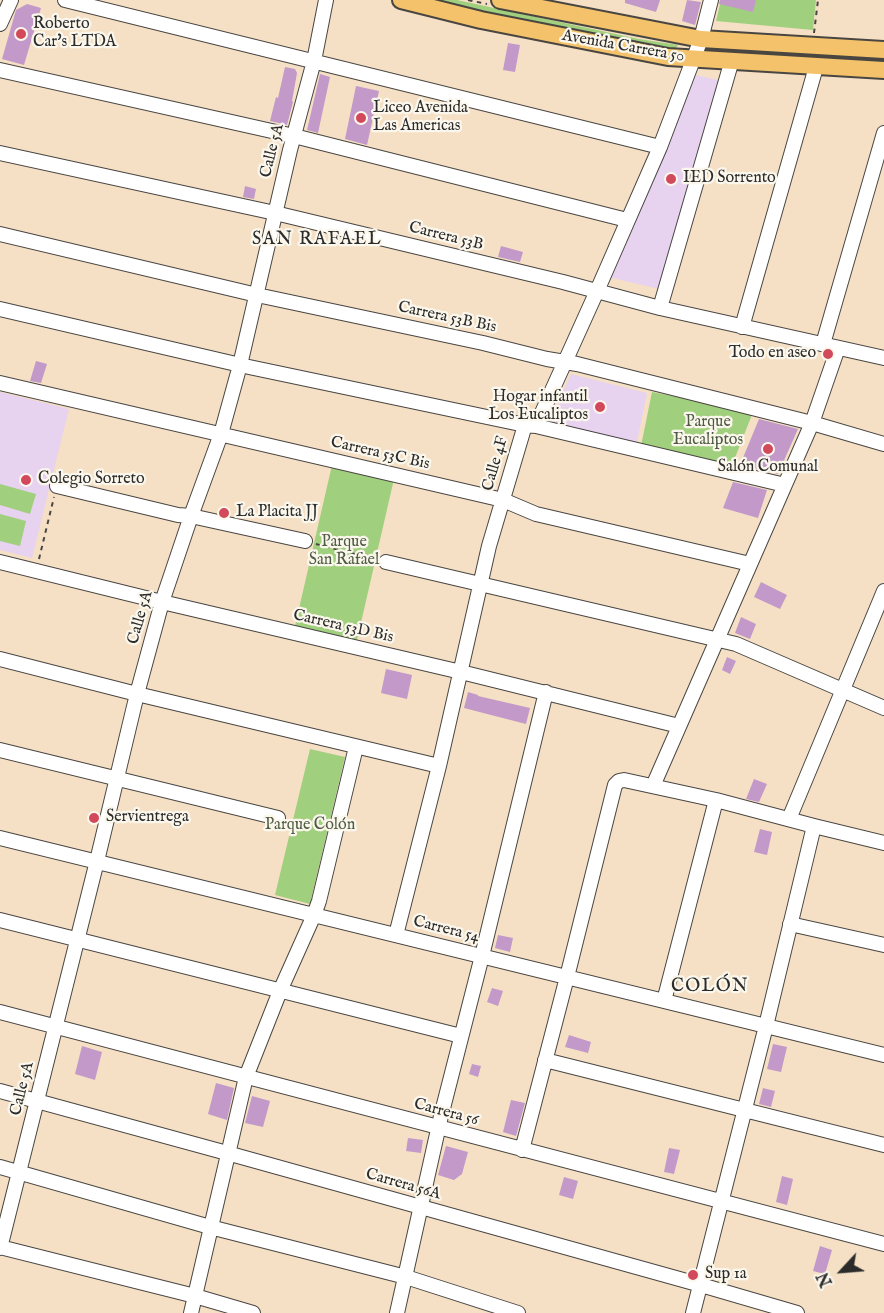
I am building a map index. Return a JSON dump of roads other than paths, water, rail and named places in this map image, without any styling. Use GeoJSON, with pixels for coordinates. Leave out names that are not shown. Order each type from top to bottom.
{"type":"FeatureCollection","features":[{"type":"Feature","properties":{"kind":"main road","name":"Avenida Carrera 50"},"geometry":{"type":"LineString","coordinates":[[401,0],[481,20],[643,53],[693,59],[884,70]]}},
{"type":"Feature","properties":{"kind":"main road","name":"Avenida Carrera 50"},"geometry":{"type":"LineString","coordinates":[[500,0],[701,39],[884,50]]}},
{"type":"Feature","properties":{"kind":"street"},"geometry":{"type":"LineString","coordinates":[[2,17],[11,0]]}},
{"type":"Feature","properties":{"kind":"street"},"geometry":{"type":"LineString","coordinates":[[65,0],[660,147]]}},
{"type":"Feature","properties":{"kind":"street","name":"Calle 5A"},"geometry":{"type":"LineString","coordinates":[[0,1247],[137,694],[162,602],[221,434],[240,365],[275,213],[314,61],[326,0]]}},
{"type":"Feature","properties":{"kind":"street","name":"Calle 4F"},"geometry":{"type":"LineString","coordinates":[[396,935],[439,766],[493,530],[503,500],[530,425],[565,362],[660,147],[701,39],[711,0]]}},
{"type":"Feature","properties":{"kind":"street"},"geometry":{"type":"LineString","coordinates":[[660,308],[732,60]]}},
{"type":"Feature","properties":{"kind":"street"},"geometry":{"type":"LineString","coordinates":[[742,327],[816,67]]}},
{"type":"Feature","properties":{"kind":"street"},"geometry":{"type":"LineString","coordinates":[[0,70],[294,136],[627,220]]}},
{"type":"Feature","properties":{"kind":"street"},"geometry":{"type":"LineString","coordinates":[[823,344],[884,133]]}},
{"type":"Feature","properties":{"kind":"street","name":"Carrera 53B"},"geometry":{"type":"LineString","coordinates":[[0,153],[275,213],[660,308],[884,358]]}},
{"type":"Feature","properties":{"kind":"street","name":"Carrera 53B Bis"},"geometry":{"type":"LineString","coordinates":[[0,234],[257,295],[565,362],[812,423],[884,444]]}},
{"type":"Feature","properties":{"kind":"street"},"geometry":{"type":"LineString","coordinates":[[0,309],[240,365],[530,425],[785,485]]}},
{"type":"Feature","properties":{"kind":"street"},"geometry":{"type":"LineString","coordinates":[[653,786],[812,423],[838,348]]}},
{"type":"Feature","properties":{"kind":"street","name":"Carrera 53C Bis"},"geometry":{"type":"LineString","coordinates":[[0,383],[503,500],[536,514],[750,564]]}},
{"type":"Feature","properties":{"kind":"street"},"geometry":{"type":"LineString","coordinates":[[57,486],[305,541]]}},
{"type":"Feature","properties":{"kind":"street","name":"Carrera 53D Bis"},"geometry":{"type":"LineString","coordinates":[[0,562],[546,692],[679,726]]}},
{"type":"Feature","properties":{"kind":"street"},"geometry":{"type":"LineString","coordinates":[[386,562],[736,644],[884,708]]}},
{"type":"Feature","properties":{"kind":"street"},"geometry":{"type":"LineString","coordinates":[[789,819],[884,591]]}},
{"type":"Feature","properties":{"kind":"street"},"geometry":{"type":"LineString","coordinates":[[0,659],[439,766]]}},
{"type":"Feature","properties":{"kind":"street"},"geometry":{"type":"LineString","coordinates":[[397,1313],[460,1036],[482,956],[546,692]]}},
{"type":"Feature","properties":{"kind":"street"},"geometry":{"type":"LineString","coordinates":[[190,1313],[246,1077],[319,901],[356,747]]}},
{"type":"Feature","properties":{"kind":"street"},"geometry":{"type":"LineString","coordinates":[[0,750],[278,818]]}},
{"type":"Feature","properties":{"kind":"street"},"geometry":{"type":"LineString","coordinates":[[522,1149],[615,785],[619,781],[624,780],[716,800],[884,843]]}},
{"type":"Feature","properties":{"kind":"street"},"geometry":{"type":"LineString","coordinates":[[664,1001],[716,800]]}},
{"type":"Feature","properties":{"kind":"street"},"geometry":{"type":"LineString","coordinates":[[693,1313],[746,1110],[814,826]]}},
{"type":"Feature","properties":{"kind":"street","name":"Carrera 54"},"geometry":{"type":"LineString","coordinates":[[0,838],[884,1055]]}},
{"type":"Feature","properties":{"kind":"street"},"geometry":{"type":"LineString","coordinates":[[0,920],[460,1036]]}},
{"type":"Feature","properties":{"kind":"street"},"geometry":{"type":"LineString","coordinates":[[790,924],[884,945]]}},
{"type":"Feature","properties":{"kind":"street","name":"Carrera 56"},"geometry":{"type":"LineString","coordinates":[[0,1012],[884,1244]]}},
{"type":"Feature","properties":{"kind":"street"},"geometry":{"type":"LineString","coordinates":[[545,1060],[884,1146]]}},
{"type":"Feature","properties":{"kind":"street","name":"Carrera 56A"},"geometry":{"type":"LineString","coordinates":[[0,1091],[420,1206],[796,1313]]}},
{"type":"Feature","properties":{"kind":"street"},"geometry":{"type":"LineString","coordinates":[[0,1167],[210,1227],[406,1277],[518,1313]]}},
{"type":"Feature","properties":{"kind":"street"},"geometry":{"type":"LineString","coordinates":[[0,1247],[195,1296],[253,1313]]}},
{"type":"Feature","properties":{"kind":"place","name":"Roberto Car's LTDA"},"geometry":{"type":"Point","coordinates":[21,34]}},
{"type":"Feature","properties":{"kind":"place","name":"Liceo Avenida Las Americas"},"geometry":{"type":"Point","coordinates":[361,118]}},
{"type":"Feature","properties":{"kind":"place","name":"IED Sorrento"},"geometry":{"type":"Point","coordinates":[671,179]}},
{"type":"Feature","properties":{"kind":"place","name":"Todo en aseo"},"geometry":{"type":"Point","coordinates":[828,354]}},
{"type":"Feature","properties":{"kind":"place","name":"Hogar infantil Los Eucaliptos"},"geometry":{"type":"Point","coordinates":[600,407]}},
{"type":"Feature","properties":{"kind":"place","name":"Salón Comunal"},"geometry":{"type":"Point","coordinates":[768,449]}},
{"type":"Feature","properties":{"kind":"place","name":"Colegio Sorreto"},"geometry":{"type":"Point","coordinates":[26,480]}},
{"type":"Feature","properties":{"kind":"place","name":"La Placita JJ"},"geometry":{"type":"Point","coordinates":[224,513]}},
{"type":"Feature","properties":{"kind":"place","name":"Servientrega"},"geometry":{"type":"Point","coordinates":[94,818]}},
{"type":"Feature","properties":{"kind":"place","name":"Sup 1a"},"geometry":{"type":"Point","coordinates":[693,1275]}},
{"type":"Feature","properties":{"kind":"district","name":"SAN RAFAEL"},"geometry":{"type":"Point","coordinates":[317,240]}},
{"type":"Feature","properties":{"kind":"district","name":"COLÓN"},"geometry":{"type":"Point","coordinates":[710,987]}},
{"type":"Feature","properties":{"kind":"park label","name":"Parque Eucaliptos"},"geometry":{"type":"Point","coordinates":[708,432]}},
{"type":"Feature","properties":{"kind":"park label","name":"Parque San Rafael"},"geometry":{"type":"Point","coordinates":[344,552]}},
{"type":"Feature","properties":{"kind":"park label","name":"Parque Colón"},"geometry":{"type":"Point","coordinates":[310,826]}}]}
